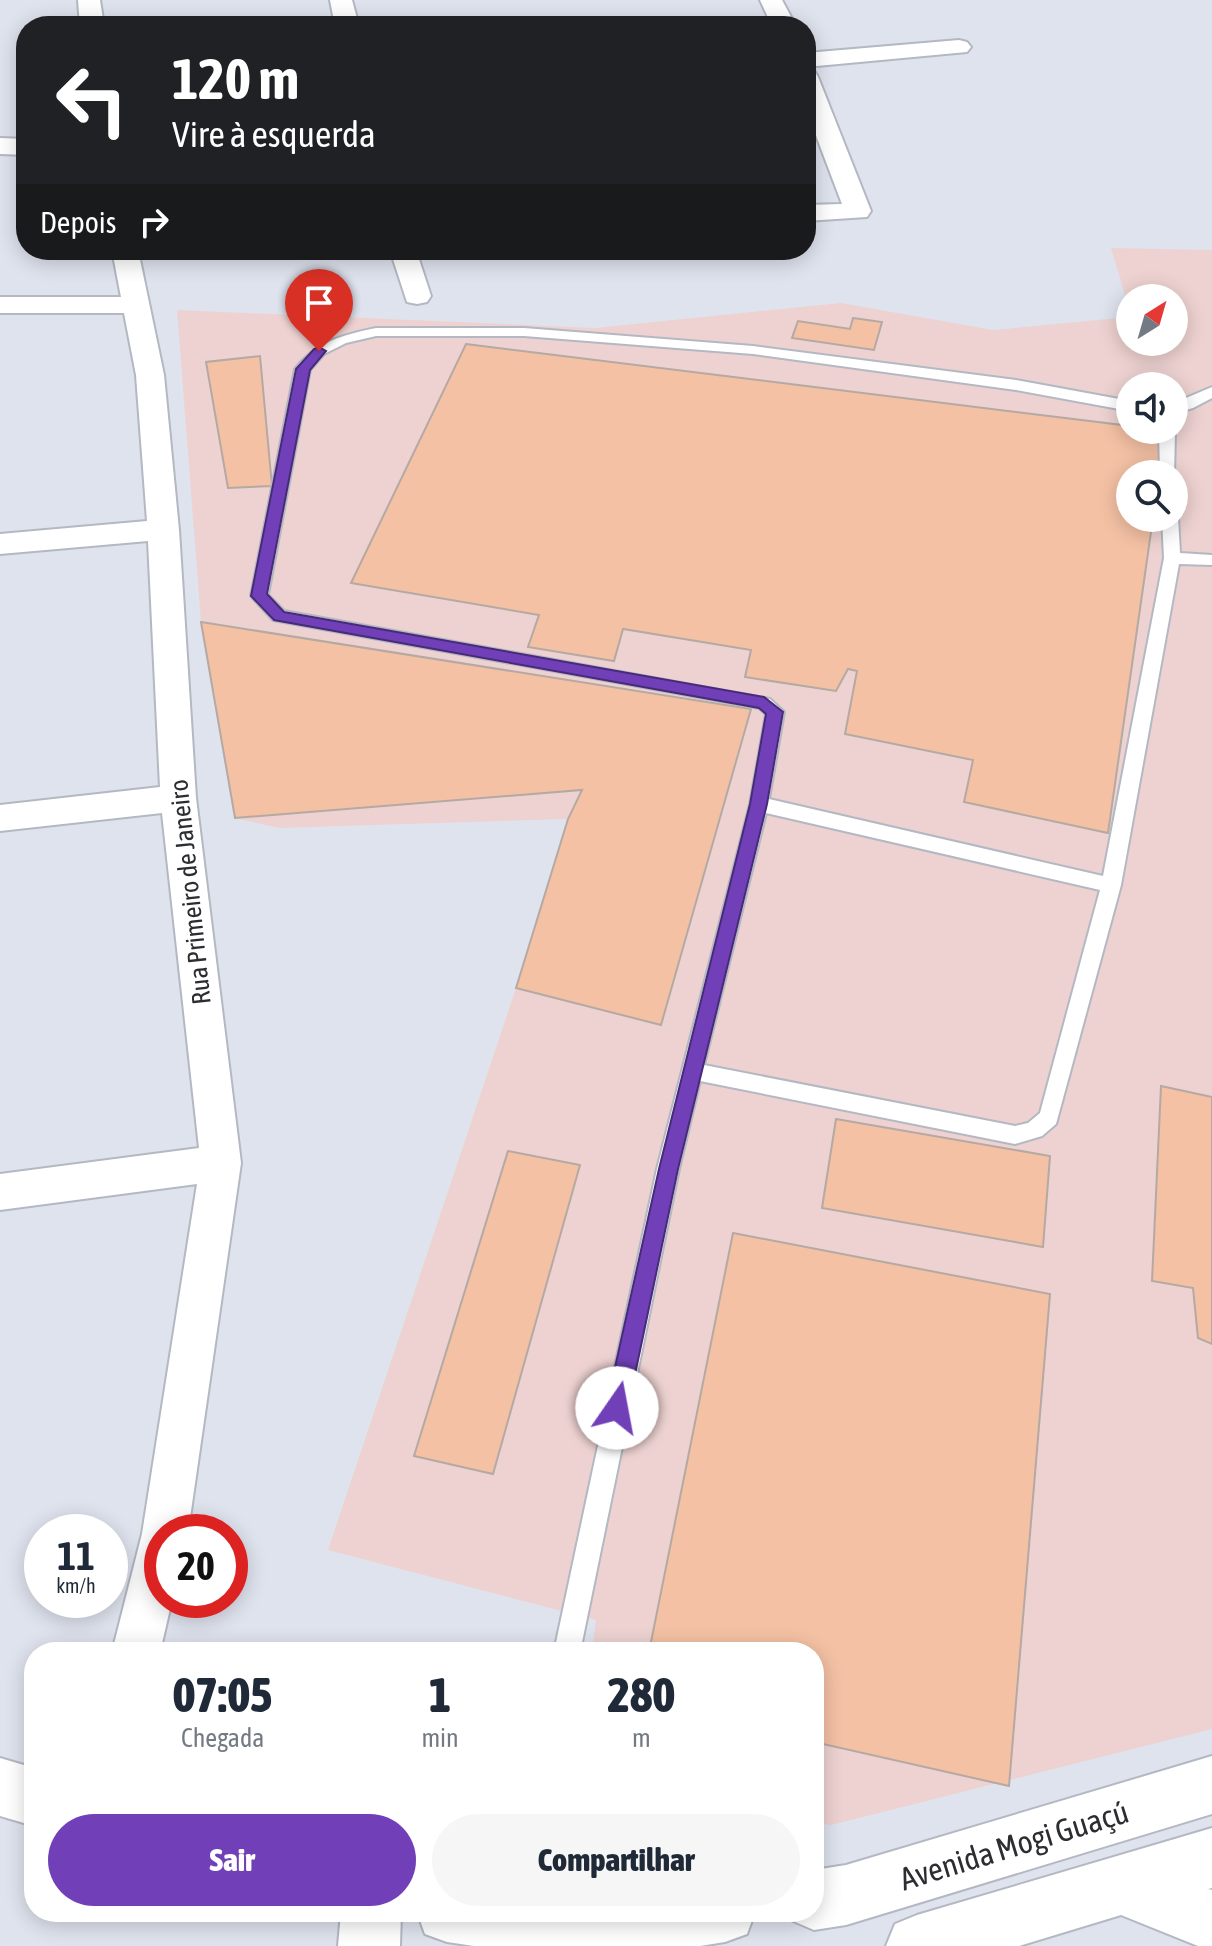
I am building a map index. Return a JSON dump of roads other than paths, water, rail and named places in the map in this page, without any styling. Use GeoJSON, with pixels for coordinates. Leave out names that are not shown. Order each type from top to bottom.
{"type":"FeatureCollection","features":[{"type":"Feature","properties":{"kind":"main road","name":"Avenida Mogi Guaçú"},"geometry":{"type":"LineString","coordinates":[[824,1898],[846,1895],[1212,1785]]}},
{"type":"Feature","properties":{"kind":"main road"},"geometry":{"type":"LineString","coordinates":[[0,1787],[24,1794]]}},
{"type":"Feature","properties":{"kind":"main road"},"geometry":{"type":"LineString","coordinates":[[917,1946],[1212,1858]]}},
{"type":"Feature","properties":{"kind":"main road"},"geometry":{"type":"LineString","coordinates":[[1121,1885],[1212,1921]]}},
{"type":"Feature","properties":{"kind":"main road"},"geometry":{"type":"LineString","coordinates":[[369,1946],[370,1922]]}},
{"type":"Feature","properties":{"kind":"main road"},"geometry":{"type":"LineString","coordinates":[[510,1926],[591,1931],[654,1922]]}},
{"type":"Feature","properties":{"kind":"street"},"geometry":{"type":"LineString","coordinates":[[816,59],[959,47]]}},
{"type":"Feature","properties":{"kind":"street"},"geometry":{"type":"LineString","coordinates":[[816,103],[858,211],[816,213]]}},
{"type":"Feature","properties":{"kind":"street","name":"Rua Primeiro de Janeiro"},"geometry":{"type":"LineString","coordinates":[[127,260],[150,375],[163,530],[178,798],[221,1163],[168,1514]]}},
{"type":"Feature","properties":{"kind":"street"},"geometry":{"type":"LineString","coordinates":[[406,260],[417,296]]}},
{"type":"Feature","properties":{"kind":"street"},"geometry":{"type":"LineString","coordinates":[[0,305],[136,305]]}},
{"type":"Feature","properties":{"kind":"street"},"geometry":{"type":"LineString","coordinates":[[0,544],[163,530]]}},
{"type":"Feature","properties":{"kind":"street"},"geometry":{"type":"LineString","coordinates":[[0,818],[178,798]]}},
{"type":"Feature","properties":{"kind":"street"},"geometry":{"type":"LineString","coordinates":[[0,1192],[221,1163]]}},
{"type":"Feature","properties":{"kind":"street"},"geometry":{"type":"LineString","coordinates":[[138,1642],[144,1618]]}},
{"type":"Feature","properties":{"kind":"lane"},"geometry":{"type":"LineString","coordinates":[[569,1642],[662,1200],[759,804],[775,712],[764,703],[279,616],[259,596],[303,369],[319,351],[341,340],[376,332],[524,332],[753,350],[1016,385],[1116,403]]}},
{"type":"Feature","properties":{"kind":"lane"},"geometry":{"type":"LineString","coordinates":[[1188,405],[1212,392]]}},
{"type":"Feature","properties":{"kind":"lane"},"geometry":{"type":"LineString","coordinates":[[693,1071],[1015,1135],[1034,1130],[1049,1118],[1111,885],[1172,558],[1171,532]]}},
{"type":"Feature","properties":{"kind":"lane"},"geometry":{"type":"LineString","coordinates":[[1172,558],[1212,560]]}},
{"type":"Feature","properties":{"kind":"lane"},"geometry":{"type":"LineString","coordinates":[[759,804],[1111,885]]}}]}
